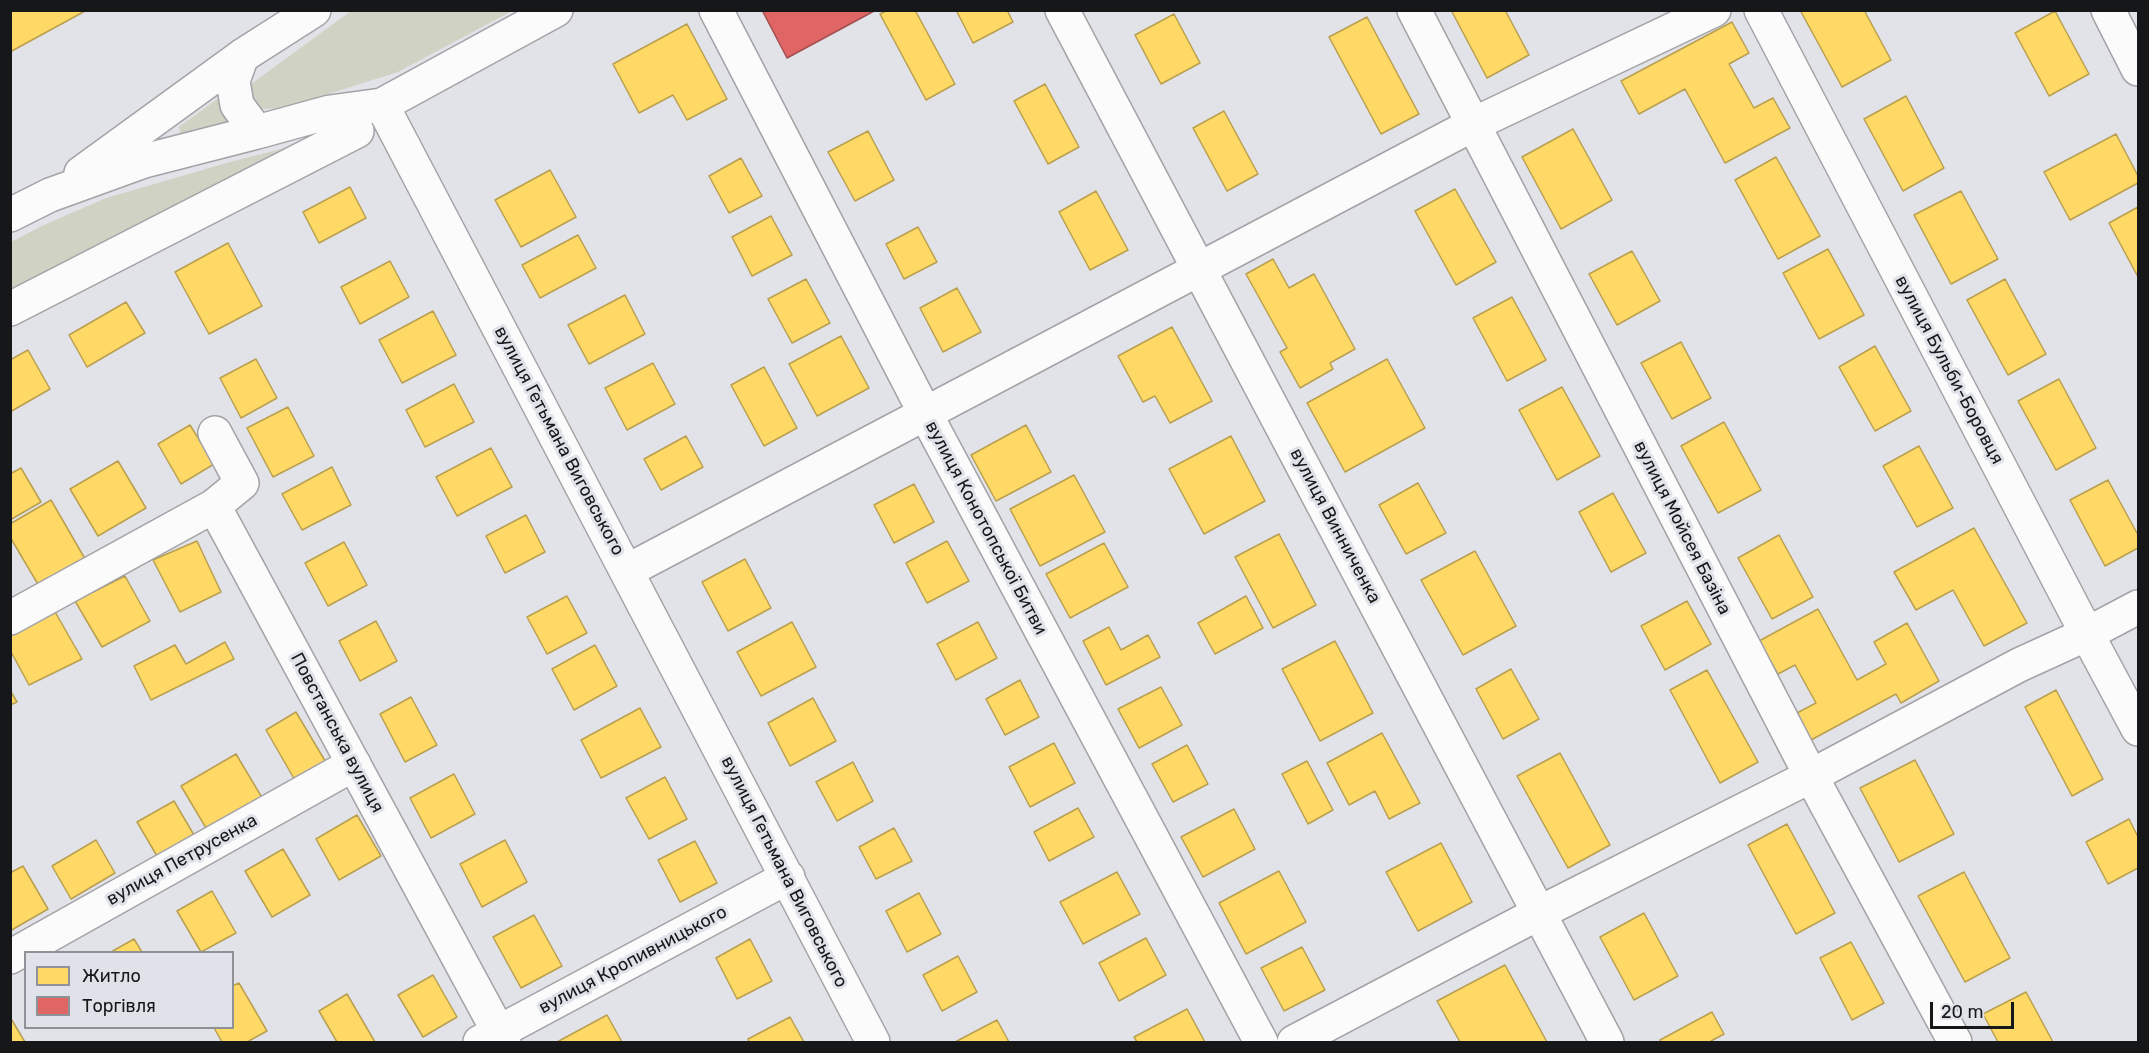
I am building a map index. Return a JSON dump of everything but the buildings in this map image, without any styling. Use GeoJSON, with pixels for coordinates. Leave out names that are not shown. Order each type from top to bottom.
{"type":"FeatureCollection","features":[{"type":"Feature","properties":{"kind":"street"},"geometry":{"type":"LineString","coordinates":[[50,195],[242,56],[314,10]]}},
{"type":"Feature","properties":{"kind":"street"},"geometry":{"type":"LineString","coordinates":[[10,215],[50,195],[144,161],[330,112],[382,105],[556,10]]}},
{"type":"Feature","properties":{"kind":"street","name":"вулиця Конотопської Битви"},"geometry":{"type":"LineString","coordinates":[[716,10],[925,413],[1261,1042]]}},
{"type":"Feature","properties":{"kind":"street","name":"вулиця Винниченка"},"geometry":{"type":"LineString","coordinates":[[1062,10],[1608,1042]]}},
{"type":"Feature","properties":{"kind":"street","name":"вулиця Мойсея Базіна"},"geometry":{"type":"LineString","coordinates":[[1414,10],[1811,776],[1955,1042]]}},
{"type":"Feature","properties":{"kind":"street"},"geometry":{"type":"LineString","coordinates":[[627,571],[1474,124],[1713,10]]}},
{"type":"Feature","properties":{"kind":"street","name":"вулиця Бульби-Боровця"},"geometry":{"type":"LineString","coordinates":[[1761,10],[2087,634],[2139,729]]}},
{"type":"Feature","properties":{"kind":"street"},"geometry":{"type":"LineString","coordinates":[[2108,10],[2139,69]]}},
{"type":"Feature","properties":{"kind":"street"},"geometry":{"type":"LineString","coordinates":[[242,56],[233,81],[237,105],[257,132]]}},
{"type":"Feature","properties":{"kind":"street","name":"вулиця Гетьмана Виговського"},"geometry":{"type":"LineString","coordinates":[[382,105],[873,1042]]}},
{"type":"Feature","properties":{"kind":"street"},"geometry":{"type":"LineString","coordinates":[[10,309],[357,131]]}},
{"type":"Feature","properties":{"kind":"street"},"geometry":{"type":"LineString","coordinates":[[10,618],[214,506],[242,483],[215,433]]}},
{"type":"Feature","properties":{"kind":"street","name":"Повстанська вулиця"},"geometry":{"type":"LineString","coordinates":[[214,506],[354,764],[494,1039]]}},
{"type":"Feature","properties":{"kind":"street"},"geometry":{"type":"LineString","coordinates":[[1294,1042],[1811,776],[2019,665],[2139,607]]}},
{"type":"Feature","properties":{"kind":"street","name":"вулиця Петрусенка"},"geometry":{"type":"LineString","coordinates":[[10,957],[354,764]]}},
{"type":"Feature","properties":{"kind":"street","name":"вулиця Кропивницького"},"geometry":{"type":"LineString","coordinates":[[494,1039],[788,877]]}},
{"type":"Feature","properties":{"kind":"shaded area"},"geometry":{"type":"Polygon","coordinates":[[[351,11],[512,11],[398,72],[284,108],[260,109],[249,94],[251,84],[351,11]]]}},
{"type":"Feature","properties":{"kind":"shaded area"},"geometry":{"type":"Polygon","coordinates":[[[220,97],[231,122],[187,137],[180,133],[179,127],[220,97]]]}},
{"type":"Feature","properties":{"kind":"shaded area"},"geometry":{"type":"Polygon","coordinates":[[[348,132],[11,301],[11,242],[44,225],[106,198],[230,162],[348,132]]]}}]}
